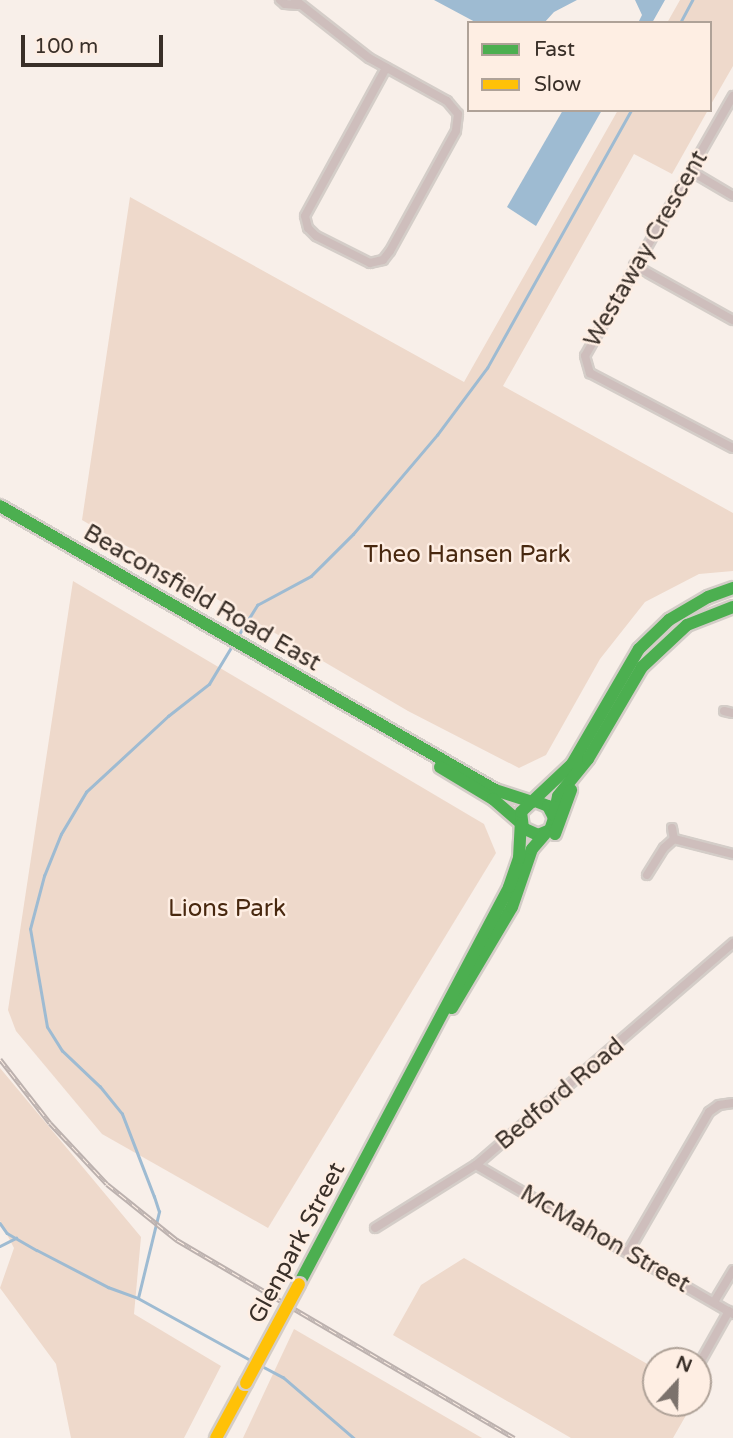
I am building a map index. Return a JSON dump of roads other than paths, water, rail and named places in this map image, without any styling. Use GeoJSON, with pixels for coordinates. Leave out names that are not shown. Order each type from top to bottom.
{"type":"FeatureCollection","features":[{"type":"Feature","properties":{"kind":"main road","name":"Beaconsfield Road East"},"geometry":{"type":"LineString","coordinates":[[0,506],[495,790],[533,802]]}},
{"type":"Feature","properties":{"kind":"main road"},"geometry":{"type":"LineString","coordinates":[[588,759],[558,796],[552,827],[545,834],[531,835],[521,824],[523,809],[572,764],[629,662],[648,638],[690,608],[733,587]]}},
{"type":"Feature","properties":{"kind":"main road"},"geometry":{"type":"LineString","coordinates":[[512,907],[539,852],[560,827],[565,801],[632,680],[652,655],[687,625],[733,607]]}},
{"type":"Feature","properties":{"kind":"main road","name":"Beaconsfield Road East"},"geometry":{"type":"LineString","coordinates":[[382,727],[493,799],[521,824]]}},
{"type":"Feature","properties":{"kind":"main road"},"geometry":{"type":"LineString","coordinates":[[533,802],[548,806],[554,815]]}},
{"type":"Feature","properties":{"kind":"main road","name":"Glenpark Street"},"geometry":{"type":"LineString","coordinates":[[216,1438],[513,878],[521,846],[521,824]]}},
{"type":"Feature","properties":{"kind":"main road","name":"Glenpark Street"},"geometry":{"type":"LineString","coordinates":[[414,1067],[512,907],[532,849],[545,834]]}},
{"type":"Feature","properties":{"kind":"street"},"geometry":{"type":"LineString","coordinates":[[280,0],[285,4],[297,2],[386,68],[447,101],[458,115],[457,129],[385,258],[374,263],[366,262],[317,236],[307,224],[308,209],[386,68]]}},
{"type":"Feature","properties":{"kind":"street","name":"Westaway Crescent"},"geometry":{"type":"LineString","coordinates":[[733,96],[698,157],[694,173],[681,187],[634,265],[585,356],[590,373],[733,448]]}},
{"type":"Feature","properties":{"kind":"street"},"geometry":{"type":"LineString","coordinates":[[694,173],[733,196]]}},
{"type":"Feature","properties":{"kind":"street"},"geometry":{"type":"LineString","coordinates":[[634,265],[733,320]]}},
{"type":"Feature","properties":{"kind":"street"},"geometry":{"type":"LineString","coordinates":[[724,711],[733,713]]}},
{"type":"Feature","properties":{"kind":"street"},"geometry":{"type":"LineString","coordinates":[[672,828],[674,839]]}},
{"type":"Feature","properties":{"kind":"street"},"geometry":{"type":"LineString","coordinates":[[674,839],[733,854]]}},
{"type":"Feature","properties":{"kind":"street"},"geometry":{"type":"LineString","coordinates":[[647,875],[664,848],[674,839]]}},
{"type":"Feature","properties":{"kind":"street","name":"Bedford Road"},"geometry":{"type":"LineString","coordinates":[[375,1228],[476,1165],[733,943]]}},
{"type":"Feature","properties":{"kind":"street"},"geometry":{"type":"LineString","coordinates":[[628,1252],[709,1112],[719,1105],[733,1103]]}},
{"type":"Feature","properties":{"kind":"street","name":"McMahon Street"},"geometry":{"type":"LineString","coordinates":[[476,1165],[731,1313]]}},
{"type":"Feature","properties":{"kind":"street"},"geometry":{"type":"LineString","coordinates":[[714,1303],[733,1270]]}},
{"type":"Feature","properties":{"kind":"street"},"geometry":{"type":"LineString","coordinates":[[710,1347],[731,1313]]}},
{"type":"Feature","properties":{"kind":"water"},"geometry":{"type":"Polygon","coordinates":[[[434,0],[577,0],[554,12],[546,21],[473,21],[434,0]]]}},
{"type":"Feature","properties":{"kind":"water"},"geometry":{"type":"Polygon","coordinates":[[[635,0],[665,0],[653,21],[639,21],[642,15],[635,0]]]}},
{"type":"Feature","properties":{"kind":"water"},"geometry":{"type":"Polygon","coordinates":[[[562,112],[601,112],[536,226],[507,207],[562,112]]]}},
{"type":"Feature","properties":{"kind":"waterway"},"geometry":{"type":"LineString","coordinates":[[681,21],[692,0]]}},
{"type":"Feature","properties":{"kind":"waterway"},"geometry":{"type":"LineString","coordinates":[[236,639],[257,605],[311,576],[353,534],[437,435],[487,368],[630,112]]}},
{"type":"Feature","properties":{"kind":"waterway"},"geometry":{"type":"LineString","coordinates":[[138,1298],[159,1212],[122,1114],[100,1087],[62,1051],[47,1027],[30,929],[44,876],[61,834],[86,792],[168,716],[209,684],[233,644]]}},
{"type":"Feature","properties":{"kind":"waterway"},"geometry":{"type":"LineString","coordinates":[[0,1223],[7,1233],[37,1250],[108,1287],[138,1298],[254,1362]]}},
{"type":"Feature","properties":{"kind":"waterway"},"geometry":{"type":"LineString","coordinates":[[0,1246],[16,1238]]}},
{"type":"Feature","properties":{"kind":"waterway"},"geometry":{"type":"LineString","coordinates":[[260,1365],[283,1377],[354,1438]]}},
{"type":"Feature","properties":{"kind":"railway"},"geometry":{"type":"LineString","coordinates":[[0,1059],[50,1123],[107,1184],[177,1240],[514,1438]]}},
{"type":"Feature","properties":{"kind":"park label","name":"Theo Hansen Park"},"geometry":{"type":"Point","coordinates":[467,555]}},
{"type":"Feature","properties":{"kind":"park label","name":"Lions Park"},"geometry":{"type":"Point","coordinates":[227,909]}}]}
